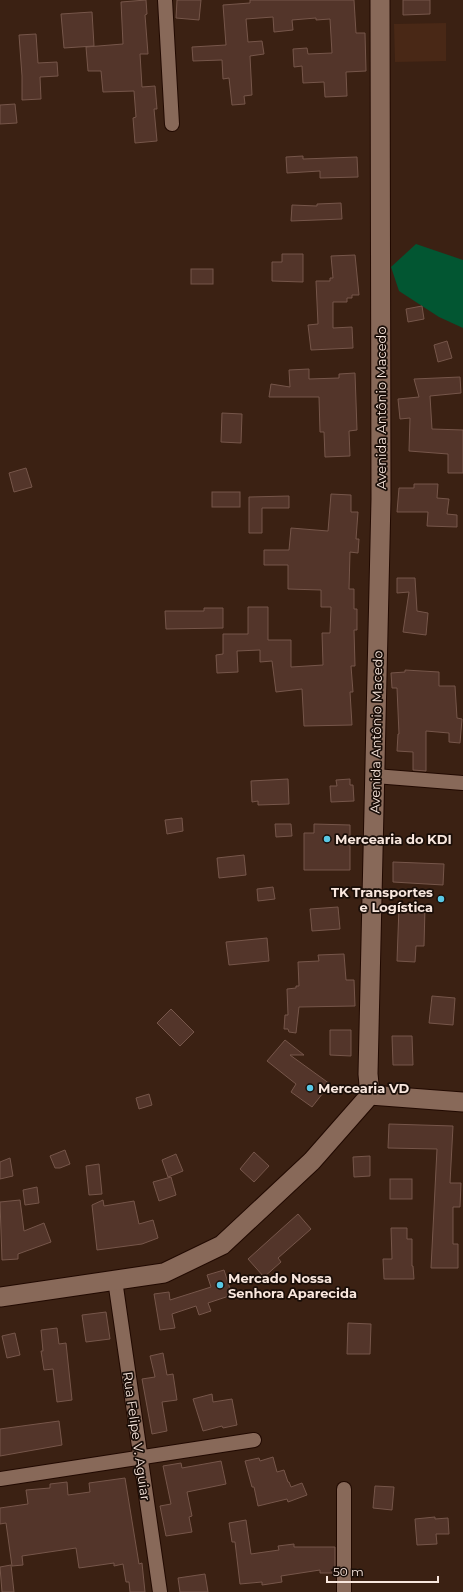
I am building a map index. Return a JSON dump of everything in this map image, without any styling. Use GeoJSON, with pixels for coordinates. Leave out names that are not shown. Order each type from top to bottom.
{"type":"FeatureCollection","features":[{"type":"Feature","properties":{"kind":"street"},"geometry":{"type":"LineString","coordinates":[[165,0],[172,124]]}},
{"type":"Feature","properties":{"kind":"street","name":"Avenida Antônio Macedo"},"geometry":{"type":"LineString","coordinates":[[370,1095],[368,1066],[381,499],[380,0]]}},
{"type":"Feature","properties":{"kind":"street"},"geometry":{"type":"LineString","coordinates":[[375,776],[463,783]]}},
{"type":"Feature","properties":{"kind":"street"},"geometry":{"type":"LineString","coordinates":[[0,1298],[164,1273],[222,1246],[312,1161],[370,1095],[463,1102]]}},
{"type":"Feature","properties":{"kind":"street","name":"Rua Felipe V. Aguiar"},"geometry":{"type":"LineString","coordinates":[[115,1280],[160,1592]]}},
{"type":"Feature","properties":{"kind":"street"},"geometry":{"type":"LineString","coordinates":[[0,1478],[254,1440]]}},
{"type":"Feature","properties":{"kind":"street"},"geometry":{"type":"LineString","coordinates":[[344,1488],[344,1592]]}},
{"type":"Feature","properties":{"kind":"shaded area"},"geometry":{"type":"Polygon","coordinates":[[[446,23],[446,61],[395,62],[394,24],[446,23]]]}},
{"type":"Feature","properties":{"kind":"green space"},"geometry":{"type":"Polygon","coordinates":[[[416,244],[463,260],[463,328],[439,317],[399,291],[391,267],[416,244]]]}},
{"type":"Feature","properties":{"kind":"building"},"geometry":{"type":"Polygon","coordinates":[[[146,0],[147,14],[145,15],[148,54],[140,54],[142,87],[155,86],[157,109],[154,109],[157,141],[135,143],[133,118],[136,117],[134,91],[103,92],[101,71],[88,71],[86,47],[123,44],[121,2],[146,0]]]}},
{"type":"Feature","properties":{"kind":"building"},"geometry":{"type":"Polygon","coordinates":[[[177,0],[201,0],[199,20],[176,18],[177,0]]]}},
{"type":"Feature","properties":{"kind":"building"},"geometry":{"type":"Polygon","coordinates":[[[250,0],[354,0],[356,33],[365,33],[366,71],[346,72],[347,96],[325,97],[324,82],[303,83],[302,66],[294,67],[293,49],[307,48],[308,54],[332,53],[330,19],[316,20],[316,18],[292,20],[293,30],[274,32],[273,17],[246,19],[248,42],[262,41],[264,54],[250,56],[252,95],[244,96],[245,104],[232,105],[229,78],[223,79],[222,60],[193,61],[192,47],[226,45],[223,5],[250,3],[250,0]]]}},
{"type":"Feature","properties":{"kind":"building"},"geometry":{"type":"Polygon","coordinates":[[[403,0],[430,0],[430,14],[403,15],[403,0]]]}},
{"type":"Feature","properties":{"kind":"building"},"geometry":{"type":"Polygon","coordinates":[[[92,12],[94,46],[64,48],[61,14],[92,12]]]}},
{"type":"Feature","properties":{"kind":"building"},"geometry":{"type":"Polygon","coordinates":[[[36,34],[38,63],[57,62],[58,76],[40,77],[41,99],[22,100],[19,35],[36,34]]]}},
{"type":"Feature","properties":{"kind":"building"},"geometry":{"type":"Polygon","coordinates":[[[15,104],[17,123],[0,124],[0,105],[15,104]]]}},
{"type":"Feature","properties":{"kind":"building"},"geometry":{"type":"Polygon","coordinates":[[[303,156],[303,159],[357,157],[358,177],[320,178],[320,171],[287,173],[286,157],[303,156]]]}},
{"type":"Feature","properties":{"kind":"building"},"geometry":{"type":"Polygon","coordinates":[[[341,203],[342,219],[291,221],[292,205],[317,206],[317,204],[341,203]]]}},
{"type":"Feature","properties":{"kind":"building"},"geometry":{"type":"Polygon","coordinates":[[[282,254],[303,254],[303,282],[272,281],[272,262],[282,262],[282,254]]]}},
{"type":"Feature","properties":{"kind":"building"},"geometry":{"type":"Polygon","coordinates":[[[355,255],[359,295],[352,295],[352,298],[347,298],[347,302],[333,302],[333,328],[352,327],[353,348],[311,350],[308,325],[318,324],[316,281],[330,281],[330,278],[333,278],[331,256],[355,255]]]}},
{"type":"Feature","properties":{"kind":"building"},"geometry":{"type":"Polygon","coordinates":[[[191,269],[213,269],[213,284],[191,284],[191,269]]]}},
{"type":"Feature","properties":{"kind":"building"},"geometry":{"type":"Polygon","coordinates":[[[422,306],[424,319],[408,322],[406,309],[422,306]]]}},
{"type":"Feature","properties":{"kind":"building"},"geometry":{"type":"Polygon","coordinates":[[[447,341],[452,358],[438,362],[434,345],[447,341]]]}},
{"type":"Feature","properties":{"kind":"building"},"geometry":{"type":"Polygon","coordinates":[[[309,369],[309,379],[339,378],[339,374],[355,373],[357,430],[349,431],[350,456],[325,457],[324,432],[320,432],[319,397],[269,397],[271,384],[290,387],[289,370],[309,369]]]}},
{"type":"Feature","properties":{"kind":"building"},"geometry":{"type":"Polygon","coordinates":[[[460,377],[461,393],[430,396],[432,429],[463,430],[463,473],[448,473],[448,454],[409,451],[410,418],[400,419],[398,399],[419,397],[414,379],[460,377]]]}},
{"type":"Feature","properties":{"kind":"building"},"geometry":{"type":"Polygon","coordinates":[[[222,413],[242,414],[241,443],[221,442],[222,413]]]}},
{"type":"Feature","properties":{"kind":"building"},"geometry":{"type":"Polygon","coordinates":[[[26,468],[32,487],[14,492],[9,473],[26,468]]]}},
{"type":"Feature","properties":{"kind":"building"},"geometry":{"type":"Polygon","coordinates":[[[414,484],[438,484],[437,498],[449,499],[447,514],[457,515],[457,527],[427,526],[428,512],[397,512],[399,488],[414,488],[414,484]]]}},
{"type":"Feature","properties":{"kind":"building"},"geometry":{"type":"Polygon","coordinates":[[[212,492],[240,492],[240,507],[212,507],[212,492]]]}},
{"type":"Feature","properties":{"kind":"building"},"geometry":{"type":"Polygon","coordinates":[[[331,494],[351,495],[351,512],[358,512],[356,539],[359,539],[358,553],[350,552],[349,589],[354,589],[354,609],[357,609],[357,630],[354,630],[355,666],[351,666],[353,692],[350,692],[352,725],[304,726],[302,689],[276,692],[272,661],[260,662],[260,650],[237,651],[238,672],[217,673],[216,655],[223,654],[223,634],[248,634],[248,607],[268,607],[268,640],[291,640],[291,667],[323,665],[322,633],[330,633],[331,607],[321,607],[321,590],[288,589],[288,565],[264,565],[264,550],[289,550],[291,528],[328,531],[331,494]]]}},
{"type":"Feature","properties":{"kind":"building"},"geometry":{"type":"Polygon","coordinates":[[[289,496],[289,508],[262,508],[262,533],[249,533],[249,497],[289,496]]]}},
{"type":"Feature","properties":{"kind":"building"},"geometry":{"type":"Polygon","coordinates":[[[397,578],[415,578],[417,611],[428,613],[426,635],[403,632],[409,592],[397,593],[397,578]]]}},
{"type":"Feature","properties":{"kind":"building"},"geometry":{"type":"Polygon","coordinates":[[[204,608],[223,608],[223,628],[166,629],[165,611],[204,611],[204,608]]]}},
{"type":"Feature","properties":{"kind":"building"},"geometry":{"type":"Polygon","coordinates":[[[405,670],[439,672],[439,686],[455,686],[457,718],[462,719],[460,743],[449,742],[449,733],[426,731],[426,771],[413,770],[413,752],[397,751],[399,734],[397,688],[392,688],[391,673],[405,672],[405,670]]]}},
{"type":"Feature","properties":{"kind":"building"},"geometry":{"type":"Polygon","coordinates":[[[288,779],[289,804],[258,805],[258,801],[252,802],[251,781],[288,779]]]}},
{"type":"Feature","properties":{"kind":"building"},"geometry":{"type":"Polygon","coordinates":[[[350,779],[350,785],[353,785],[354,801],[331,802],[330,786],[337,786],[336,780],[350,779]]]}},
{"type":"Feature","properties":{"kind":"building"},"geometry":{"type":"Polygon","coordinates":[[[182,818],[183,831],[167,834],[165,820],[182,818]]]}},
{"type":"Feature","properties":{"kind":"building"},"geometry":{"type":"Polygon","coordinates":[[[275,824],[291,824],[292,836],[276,837],[275,824]]]}},
{"type":"Feature","properties":{"kind":"building"},"geometry":{"type":"Polygon","coordinates":[[[314,824],[350,825],[350,870],[304,870],[304,833],[314,833],[314,824]]]}},
{"type":"Feature","properties":{"kind":"building"},"geometry":{"type":"Polygon","coordinates":[[[244,855],[246,875],[219,878],[217,858],[244,855]]]}},
{"type":"Feature","properties":{"kind":"building"},"geometry":{"type":"Polygon","coordinates":[[[393,862],[444,864],[443,885],[393,882],[393,862]]]}},
{"type":"Feature","properties":{"kind":"building"},"geometry":{"type":"Polygon","coordinates":[[[273,887],[275,899],[258,901],[257,889],[273,887]]]}},
{"type":"Feature","properties":{"kind":"building"},"geometry":{"type":"Polygon","coordinates":[[[338,907],[340,929],[312,931],[310,909],[338,907]]]}},
{"type":"Feature","properties":{"kind":"building"},"geometry":{"type":"Polygon","coordinates":[[[399,907],[425,907],[424,946],[416,946],[415,962],[397,961],[399,907]]]}},
{"type":"Feature","properties":{"kind":"building"},"geometry":{"type":"Polygon","coordinates":[[[267,938],[269,961],[229,965],[226,942],[267,938]]]}},
{"type":"Feature","properties":{"kind":"building"},"geometry":{"type":"Polygon","coordinates":[[[344,954],[346,980],[354,980],[355,1006],[299,1007],[296,1033],[289,1032],[288,1029],[284,1029],[285,1015],[288,1015],[287,989],[296,988],[296,986],[299,986],[298,962],[319,961],[318,955],[344,954]]]}},
{"type":"Feature","properties":{"kind":"building"},"geometry":{"type":"Polygon","coordinates":[[[432,996],[455,998],[453,1025],[429,1023],[432,996]]]}},
{"type":"Feature","properties":{"kind":"building"},"geometry":{"type":"Polygon","coordinates":[[[171,1009],[194,1032],[180,1046],[157,1023],[171,1009]]]}},
{"type":"Feature","properties":{"kind":"building"},"geometry":{"type":"Polygon","coordinates":[[[330,1030],[351,1030],[351,1056],[330,1055],[330,1030]]]}},
{"type":"Feature","properties":{"kind":"building"},"geometry":{"type":"Polygon","coordinates":[[[392,1036],[412,1036],[413,1065],[393,1065],[392,1036]]]}},
{"type":"Feature","properties":{"kind":"building"},"geometry":{"type":"Polygon","coordinates":[[[285,1040],[304,1055],[290,1055],[330,1084],[312,1107],[291,1092],[296,1084],[267,1061],[285,1040]]]}},
{"type":"Feature","properties":{"kind":"building"},"geometry":{"type":"Polygon","coordinates":[[[149,1094],[152,1105],[139,1109],[136,1098],[149,1094]]]}},
{"type":"Feature","properties":{"kind":"building"},"geometry":{"type":"Polygon","coordinates":[[[389,1124],[453,1126],[450,1183],[461,1183],[460,1207],[453,1207],[453,1244],[458,1244],[458,1268],[431,1268],[437,1149],[388,1148],[389,1124]]]}},
{"type":"Feature","properties":{"kind":"building"},"geometry":{"type":"Polygon","coordinates":[[[65,1150],[70,1164],[60,1168],[55,1168],[50,1156],[65,1150]]]}},
{"type":"Feature","properties":{"kind":"building"},"geometry":{"type":"Polygon","coordinates":[[[254,1152],[269,1166],[254,1182],[240,1169],[254,1152]]]}},
{"type":"Feature","properties":{"kind":"building"},"geometry":{"type":"Polygon","coordinates":[[[176,1154],[183,1171],[168,1177],[162,1160],[176,1154]]]}},
{"type":"Feature","properties":{"kind":"building"},"geometry":{"type":"Polygon","coordinates":[[[370,1156],[370,1176],[354,1177],[353,1157],[370,1156]]]}},
{"type":"Feature","properties":{"kind":"building"},"geometry":{"type":"Polygon","coordinates":[[[10,1158],[13,1176],[0,1179],[0,1162],[10,1158]]]}},
{"type":"Feature","properties":{"kind":"building"},"geometry":{"type":"Polygon","coordinates":[[[99,1164],[102,1194],[89,1195],[86,1166],[99,1164]]]}},
{"type":"Feature","properties":{"kind":"building"},"geometry":{"type":"Polygon","coordinates":[[[171,1177],[176,1195],[159,1201],[153,1182],[171,1177]]]}},
{"type":"Feature","properties":{"kind":"building"},"geometry":{"type":"Polygon","coordinates":[[[390,1179],[412,1179],[412,1199],[390,1199],[390,1179]]]}},
{"type":"Feature","properties":{"kind":"building"},"geometry":{"type":"Polygon","coordinates":[[[37,1187],[39,1203],[25,1205],[23,1190],[37,1187]]]}},
{"type":"Feature","properties":{"kind":"building"},"geometry":{"type":"Polygon","coordinates":[[[20,1200],[24,1231],[44,1223],[51,1242],[18,1254],[18,1259],[2,1260],[0,1202],[20,1200]]]}},
{"type":"Feature","properties":{"kind":"building"},"geometry":{"type":"Polygon","coordinates":[[[103,1200],[104,1206],[134,1201],[139,1224],[153,1220],[158,1238],[142,1244],[97,1250],[92,1205],[103,1200]]]}},
{"type":"Feature","properties":{"kind":"building"},"geometry":{"type":"Polygon","coordinates":[[[298,1214],[311,1229],[278,1258],[281,1262],[264,1277],[248,1259],[298,1214]]]}},
{"type":"Feature","properties":{"kind":"building"},"geometry":{"type":"Polygon","coordinates":[[[391,1228],[407,1228],[407,1239],[412,1239],[412,1266],[414,1279],[384,1279],[383,1259],[392,1259],[391,1228]]]}},
{"type":"Feature","properties":{"kind":"building"},"geometry":{"type":"Polygon","coordinates":[[[224,1270],[232,1295],[208,1303],[211,1311],[199,1315],[196,1306],[172,1314],[175,1328],[160,1330],[154,1294],[169,1292],[170,1300],[211,1287],[207,1275],[224,1270]]]}},
{"type":"Feature","properties":{"kind":"building"},"geometry":{"type":"Polygon","coordinates":[[[106,1312],[110,1339],[86,1342],[82,1315],[106,1312]]]}},
{"type":"Feature","properties":{"kind":"building"},"geometry":{"type":"Polygon","coordinates":[[[348,1323],[371,1324],[370,1354],[347,1354],[348,1323]]]}},
{"type":"Feature","properties":{"kind":"building"},"geometry":{"type":"Polygon","coordinates":[[[57,1328],[59,1344],[66,1343],[72,1400],[57,1402],[53,1369],[44,1370],[41,1351],[43,1351],[41,1330],[57,1328]]]}},
{"type":"Feature","properties":{"kind":"building"},"geometry":{"type":"Polygon","coordinates":[[[15,1333],[20,1355],[7,1358],[2,1336],[15,1333]]]}},
{"type":"Feature","properties":{"kind":"building"},"geometry":{"type":"Polygon","coordinates":[[[163,1353],[167,1375],[173,1374],[177,1400],[162,1402],[167,1431],[152,1434],[142,1379],[155,1377],[150,1356],[163,1353]]]}},
{"type":"Feature","properties":{"kind":"building"},"geometry":{"type":"Polygon","coordinates":[[[212,1394],[213,1402],[232,1399],[237,1425],[223,1428],[222,1426],[203,1431],[193,1399],[212,1394]]]}},
{"type":"Feature","properties":{"kind":"building"},"geometry":{"type":"Polygon","coordinates":[[[59,1421],[62,1445],[0,1456],[0,1429],[59,1421]]]}},
{"type":"Feature","properties":{"kind":"building"},"geometry":{"type":"Polygon","coordinates":[[[273,1457],[277,1472],[284,1470],[291,1487],[302,1483],[307,1495],[288,1502],[287,1499],[258,1506],[254,1487],[252,1487],[245,1461],[259,1458],[260,1461],[273,1457]]]}},
{"type":"Feature","properties":{"kind":"building"},"geometry":{"type":"Polygon","coordinates":[[[221,1461],[226,1484],[187,1492],[192,1516],[189,1517],[192,1532],[166,1536],[160,1506],[171,1504],[163,1466],[181,1463],[182,1468],[221,1461]]]}},
{"type":"Feature","properties":{"kind":"building"},"geometry":{"type":"Polygon","coordinates":[[[125,1478],[139,1564],[142,1563],[145,1592],[130,1592],[129,1582],[126,1582],[123,1564],[114,1566],[114,1563],[79,1568],[76,1548],[22,1556],[23,1565],[12,1566],[6,1523],[0,1524],[0,1508],[28,1504],[26,1490],[50,1488],[50,1484],[67,1482],[68,1495],[90,1492],[89,1483],[125,1478]]]}},
{"type":"Feature","properties":{"kind":"building"},"geometry":{"type":"Polygon","coordinates":[[[375,1486],[394,1487],[392,1510],[373,1508],[375,1486]]]}},
{"type":"Feature","properties":{"kind":"building"},"geometry":{"type":"Polygon","coordinates":[[[435,1517],[435,1519],[448,1518],[449,1534],[436,1534],[437,1544],[417,1545],[415,1519],[435,1517]]]}},
{"type":"Feature","properties":{"kind":"building"},"geometry":{"type":"Polygon","coordinates":[[[246,1520],[251,1554],[279,1550],[278,1546],[294,1544],[294,1547],[335,1547],[335,1573],[320,1573],[320,1570],[281,1576],[282,1582],[262,1585],[262,1582],[240,1584],[235,1542],[232,1542],[229,1523],[246,1520]]]}},
{"type":"Feature","properties":{"kind":"building"},"geometry":{"type":"Polygon","coordinates":[[[11,1565],[14,1592],[2,1592],[0,1567],[11,1565]]]}},
{"type":"Feature","properties":{"kind":"building"},"geometry":{"type":"Polygon","coordinates":[[[205,1574],[208,1592],[180,1592],[178,1578],[205,1574]]]}},
{"type":"Feature","properties":{"kind":"place","name":"Mercearia do KDI"},"geometry":{"type":"Point","coordinates":[327,839]}},
{"type":"Feature","properties":{"kind":"place","name":"TK Transportes e Logística"},"geometry":{"type":"Point","coordinates":[441,899]}},
{"type":"Feature","properties":{"kind":"place","name":"Mercearia VD"},"geometry":{"type":"Point","coordinates":[310,1088]}},
{"type":"Feature","properties":{"kind":"place","name":"Mercado Nossa Senhora Aparecida"},"geometry":{"type":"Point","coordinates":[220,1285]}}]}
